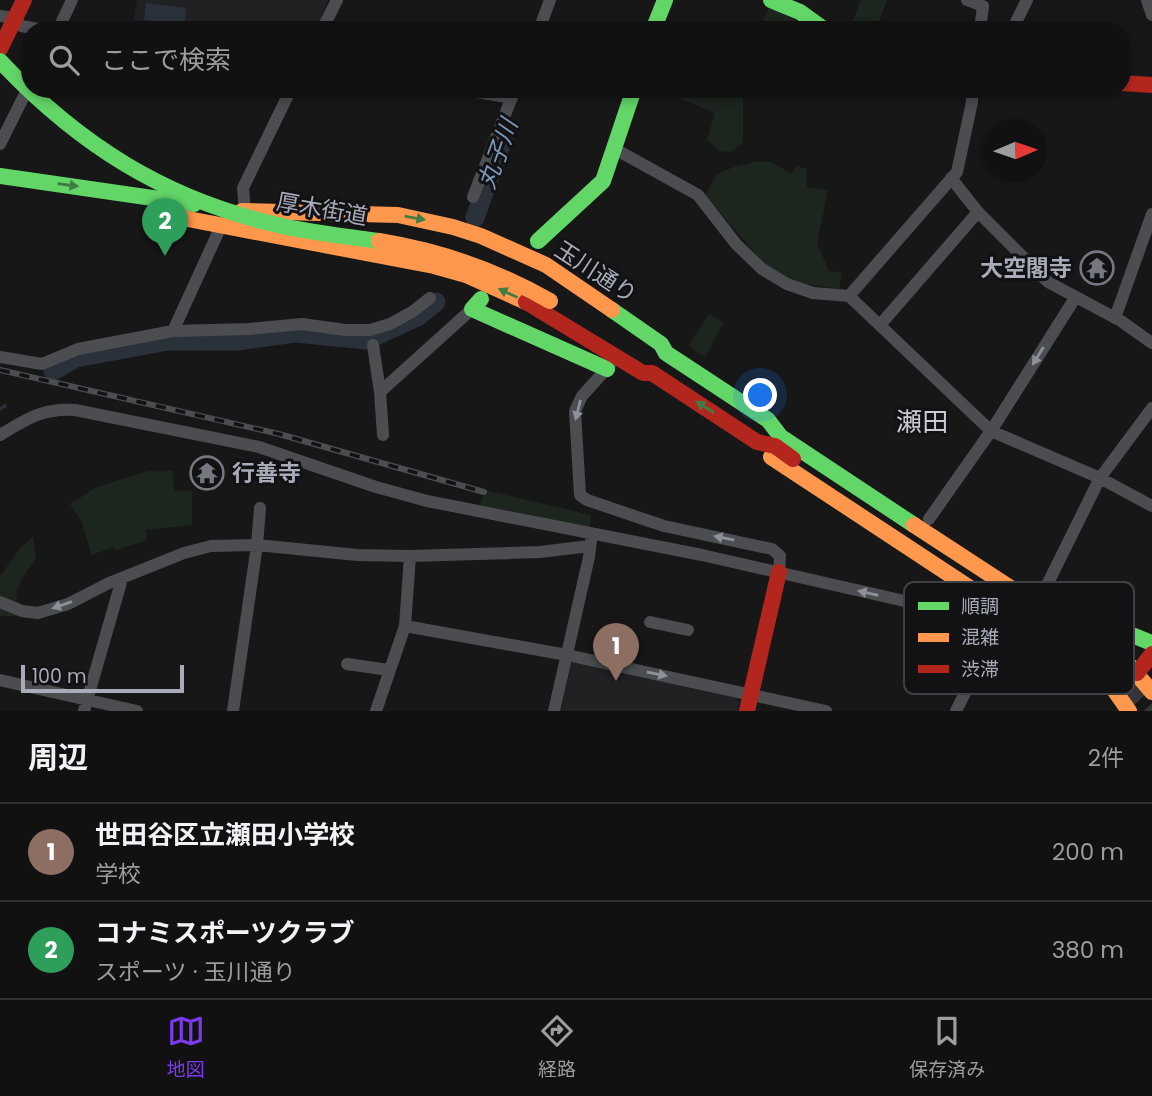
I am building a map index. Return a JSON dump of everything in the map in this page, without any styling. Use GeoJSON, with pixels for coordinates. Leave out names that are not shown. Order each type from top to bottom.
{"type":"FeatureCollection","features":[{"type":"Feature","properties":{"kind":"main road"},"geometry":{"type":"LineString","coordinates":[[0,49],[8,17],[24,0]]}},
{"type":"Feature","properties":{"kind":"main road"},"geometry":{"type":"LineString","coordinates":[[657,21],[665,0]]}},
{"type":"Feature","properties":{"kind":"main road"},"geometry":{"type":"LineString","coordinates":[[771,0],[800,12],[812,21]]}},
{"type":"Feature","properties":{"kind":"main road"},"geometry":{"type":"LineString","coordinates":[[0,41],[21,64]]}},
{"type":"Feature","properties":{"kind":"main road","name":"厚木街道"},"geometry":{"type":"LineString","coordinates":[[0,61],[21,82]]}},
{"type":"Feature","properties":{"kind":"main road"},"geometry":{"type":"LineString","coordinates":[[1131,84],[1152,85]]}},
{"type":"Feature","properties":{"kind":"main road","name":"厚木街道"},"geometry":{"type":"LineString","coordinates":[[37,98],[81,138],[149,180],[196,201],[279,226],[425,250],[458,259],[553,294],[653,351],[666,353]]}},
{"type":"Feature","properties":{"kind":"main road","name":"厚木街道"},"geometry":{"type":"LineString","coordinates":[[56,98],[89,129],[163,172],[195,187],[261,207],[443,239],[508,262],[648,365],[652,373]]}},
{"type":"Feature","properties":{"kind":"main road"},"geometry":{"type":"LineString","coordinates":[[538,242],[603,181],[631,98]]}},
{"type":"Feature","properties":{"kind":"main road","name":"玉川通り"},"geometry":{"type":"LineString","coordinates":[[0,176],[245,212],[398,215],[481,236],[547,265],[661,344],[666,353],[768,420],[781,437],[1002,582]]}},
{"type":"Feature","properties":{"kind":"main road"},"geometry":{"type":"LineString","coordinates":[[0,189],[222,224],[294,240],[420,262],[464,274],[530,304],[613,364]]}},
{"type":"Feature","properties":{"kind":"main road"},"geometry":{"type":"LineString","coordinates":[[476,304],[613,364],[652,373],[757,442],[769,456],[960,582]]}},
{"type":"Feature","properties":{"kind":"main road"},"geometry":{"type":"LineString","coordinates":[[768,420],[786,426],[1026,582]]}},
{"type":"Feature","properties":{"kind":"main road"},"geometry":{"type":"LineString","coordinates":[[757,442],[775,446],[985,582]]}},
{"type":"Feature","properties":{"kind":"main road"},"geometry":{"type":"LineString","coordinates":[[747,711],[779,564]]}},
{"type":"Feature","properties":{"kind":"main road"},"geometry":{"type":"LineString","coordinates":[[1134,637],[1152,643]]}},
{"type":"Feature","properties":{"kind":"main road"},"geometry":{"type":"LineString","coordinates":[[1134,676],[1152,654]]}},
{"type":"Feature","properties":{"kind":"main road"},"geometry":{"type":"LineString","coordinates":[[1105,711],[1119,694],[1128,710],[1151,686],[1134,671]]}},
{"type":"Feature","properties":{"kind":"street"},"geometry":{"type":"LineString","coordinates":[[62,21],[72,0]]}},
{"type":"Feature","properties":{"kind":"street"},"geometry":{"type":"LineString","coordinates":[[326,21],[337,0]]}},
{"type":"Feature","properties":{"kind":"street"},"geometry":{"type":"LineString","coordinates":[[543,21],[551,0]]}},
{"type":"Feature","properties":{"kind":"street"},"geometry":{"type":"LineString","coordinates":[[967,0],[983,6],[981,21]]}},
{"type":"Feature","properties":{"kind":"street"},"geometry":{"type":"LineString","coordinates":[[1016,21],[1027,0]]}},
{"type":"Feature","properties":{"kind":"street"},"geometry":{"type":"LineString","coordinates":[[1147,0],[1152,15]]}},
{"type":"Feature","properties":{"kind":"street"},"geometry":{"type":"LineString","coordinates":[[0,144],[23,98]]}},
{"type":"Feature","properties":{"kind":"street"},"geometry":{"type":"LineString","coordinates":[[245,212],[243,188],[287,98]]}},
{"type":"Feature","properties":{"kind":"street"},"geometry":{"type":"LineString","coordinates":[[473,197],[511,98]]}},
{"type":"Feature","properties":{"kind":"street"},"geometry":{"type":"LineString","coordinates":[[849,296],[957,172],[972,98]]}},
{"type":"Feature","properties":{"kind":"street"},"geometry":{"type":"LineString","coordinates":[[615,149],[698,195],[736,244],[762,269],[787,284],[813,293],[849,296],[991,431],[1100,478],[1152,506]]}},
{"type":"Feature","properties":{"kind":"street"},"geometry":{"type":"LineString","coordinates":[[951,178],[978,212],[1048,282],[1115,318],[1152,343]]}},
{"type":"Feature","properties":{"kind":"street"},"geometry":{"type":"LineString","coordinates":[[880,325],[978,212]]}},
{"type":"Feature","properties":{"kind":"street"},"geometry":{"type":"LineString","coordinates":[[1115,318],[1152,214]]}},
{"type":"Feature","properties":{"kind":"street"},"geometry":{"type":"LineString","coordinates":[[173,331],[222,224]]}},
{"type":"Feature","properties":{"kind":"street"},"geometry":{"type":"LineString","coordinates":[[0,357],[42,364],[78,349],[173,331],[249,329],[302,324],[345,330],[370,330],[390,324],[430,298]]}},
{"type":"Feature","properties":{"kind":"street"},"geometry":{"type":"LineString","coordinates":[[929,519],[991,431],[1074,298]]}},
{"type":"Feature","properties":{"kind":"street"},"geometry":{"type":"LineString","coordinates":[[380,392],[476,304]]}},
{"type":"Feature","properties":{"kind":"street"},"geometry":{"type":"LineString","coordinates":[[373,345],[383,435]]}},
{"type":"Feature","properties":{"kind":"street"},"geometry":{"type":"LineString","coordinates":[[613,364],[582,396],[575,411],[580,495],[587,500],[664,526],[772,549],[779,564]]}},
{"type":"Feature","properties":{"kind":"street"},"geometry":{"type":"LineString","coordinates":[[1048,582],[1100,478],[1152,408]]}},
{"type":"Feature","properties":{"kind":"street"},"geometry":{"type":"LineString","coordinates":[[0,435],[34,415],[55,409],[75,410],[259,447],[409,496],[591,540],[779,564],[904,597]]}},
{"type":"Feature","properties":{"kind":"street"},"geometry":{"type":"LineString","coordinates":[[233,711],[260,508]]}},
{"type":"Feature","properties":{"kind":"street"},"geometry":{"type":"LineString","coordinates":[[659,547],[664,526]]}},
{"type":"Feature","properties":{"kind":"street"},"geometry":{"type":"LineString","coordinates":[[0,602],[22,611],[38,613],[68,604],[184,553],[211,546],[257,545],[357,555],[410,556],[540,552],[591,540]]}},
{"type":"Feature","properties":{"kind":"street"},"geometry":{"type":"LineString","coordinates":[[554,711],[591,540]]}},
{"type":"Feature","properties":{"kind":"street"},"geometry":{"type":"LineString","coordinates":[[376,711],[405,626],[410,556]]}},
{"type":"Feature","properties":{"kind":"street"},"geometry":{"type":"LineString","coordinates":[[86,706],[122,579]]}},
{"type":"Feature","properties":{"kind":"street"},"geometry":{"type":"LineString","coordinates":[[650,622],[688,630]]}},
{"type":"Feature","properties":{"kind":"street"},"geometry":{"type":"LineString","coordinates":[[405,626],[567,655],[821,710]]}},
{"type":"Feature","properties":{"kind":"street"},"geometry":{"type":"LineString","coordinates":[[347,664],[389,670]]}},
{"type":"Feature","properties":{"kind":"street"},"geometry":{"type":"LineString","coordinates":[[0,680],[86,706],[137,711]]}},
{"type":"Feature","properties":{"kind":"street"},"geometry":{"type":"LineString","coordinates":[[956,711],[964,694]]}},
{"type":"Feature","properties":{"kind":"shaded area"},"geometry":{"type":"Polygon","coordinates":[[[137,0],[329,0],[320,21],[134,21],[137,0]]]}},
{"type":"Feature","properties":{"kind":"shaded area"},"geometry":{"type":"Polygon","coordinates":[[[860,0],[887,0],[879,21],[854,21],[860,0]]]}},
{"type":"Feature","properties":{"kind":"shaded area"},"geometry":{"type":"Polygon","coordinates":[[[146,3],[186,8],[184,21],[144,20],[146,3]]]}},
{"type":"Feature","properties":{"kind":"shaded area"},"geometry":{"type":"Polygon","coordinates":[[[769,7],[798,21],[763,21],[769,7]]]}},
{"type":"Feature","properties":{"kind":"shaded area"},"geometry":{"type":"Polygon","coordinates":[[[678,98],[743,98],[743,143],[731,152],[719,151],[707,140],[715,113],[678,98]]]}},
{"type":"Feature","properties":{"kind":"shaded area"},"geometry":{"type":"Polygon","coordinates":[[[755,162],[772,162],[791,174],[797,166],[806,169],[807,187],[828,190],[817,243],[829,271],[842,272],[839,289],[800,283],[766,266],[705,195],[717,174],[755,162]]]}},
{"type":"Feature","properties":{"kind":"shaded area"},"geometry":{"type":"Polygon","coordinates":[[[709,314],[724,323],[705,357],[688,346],[709,314]]]}},
{"type":"Feature","properties":{"kind":"shaded area"},"geometry":{"type":"Polygon","coordinates":[[[148,471],[173,471],[174,491],[192,491],[192,525],[146,530],[147,540],[91,555],[82,522],[70,504],[97,487],[148,471]]]}},
{"type":"Feature","properties":{"kind":"shaded area"},"geometry":{"type":"Polygon","coordinates":[[[485,490],[591,515],[590,529],[480,505],[485,490]]]}},
{"type":"Feature","properties":{"kind":"shaded area"},"geometry":{"type":"Polygon","coordinates":[[[33,537],[36,559],[17,592],[17,616],[0,616],[0,576],[22,546],[33,537]]]}},
{"type":"Feature","properties":{"kind":"shaded area"},"geometry":{"type":"Polygon","coordinates":[[[577,660],[735,697],[740,702],[738,711],[561,711],[571,664],[577,660]]]}},
{"type":"Feature","properties":{"kind":"waterway","name":"丸子川"},"geometry":{"type":"LineString","coordinates":[[475,218],[506,130]]}},
{"type":"Feature","properties":{"kind":"waterway"},"geometry":{"type":"LineString","coordinates":[[53,371],[76,358],[168,341],[238,341],[295,333],[367,340],[419,316],[436,302]]}},
{"type":"Feature","properties":{"kind":"waterway","name":"丸子川"},"geometry":{"type":"LineString","coordinates":[[0,409],[5,406]]}},
{"type":"Feature","properties":{"kind":"tunnel"},"geometry":{"type":"LineString","coordinates":[[1134,691],[1152,711]]}},
{"type":"Feature","properties":{"kind":"railway"},"geometry":{"type":"LineString","coordinates":[[0,370],[279,434],[484,492]]}},
{"type":"Feature","properties":{"kind":"traffic: fast"},"geometry":{"type":"LineString","coordinates":[[657,21],[665,0]]}},
{"type":"Feature","properties":{"kind":"traffic: fast"},"geometry":{"type":"LineString","coordinates":[[771,0],[800,12],[812,21]]}},
{"type":"Feature","properties":{"kind":"traffic: fast"},"geometry":{"type":"LineString","coordinates":[[0,61],[21,82]]}},
{"type":"Feature","properties":{"kind":"traffic: fast"},"geometry":{"type":"LineString","coordinates":[[38,98],[93,143],[126,165],[198,200],[278,225],[379,241]]}},
{"type":"Feature","properties":{"kind":"traffic: fast"},"geometry":{"type":"LineString","coordinates":[[538,241],[603,181],[631,98]]}},
{"type":"Feature","properties":{"kind":"traffic: fast"},"geometry":{"type":"LineString","coordinates":[[0,176],[194,204]]}},
{"type":"Feature","properties":{"kind":"traffic: fast"},"geometry":{"type":"LineString","coordinates":[[481,299],[472,309],[607,369]]}},
{"type":"Feature","properties":{"kind":"traffic: fast"},"geometry":{"type":"LineString","coordinates":[[612,310],[661,344],[666,353],[768,420],[781,437],[914,525]]}},
{"type":"Feature","properties":{"kind":"traffic: fast"},"geometry":{"type":"LineString","coordinates":[[1134,636],[1152,643]]}},
{"type":"Feature","properties":{"kind":"traffic: slow"},"geometry":{"type":"LineString","coordinates":[[242,211],[398,215],[453,227],[481,236],[546,265],[612,310]]}},
{"type":"Feature","properties":{"kind":"traffic: slow"},"geometry":{"type":"LineString","coordinates":[[167,215],[434,266],[466,275],[526,302]]}},
{"type":"Feature","properties":{"kind":"traffic: slow"},"geometry":{"type":"LineString","coordinates":[[379,241],[424,250],[467,263],[550,301]]}},
{"type":"Feature","properties":{"kind":"traffic: slow"},"geometry":{"type":"LineString","coordinates":[[771,457],[961,582]]}},
{"type":"Feature","properties":{"kind":"traffic: slow"},"geometry":{"type":"LineString","coordinates":[[914,525],[1001,582]]}},
{"type":"Feature","properties":{"kind":"traffic: slow"},"geometry":{"type":"LineString","coordinates":[[1134,671],[1152,692]]}},
{"type":"Feature","properties":{"kind":"traffic: slow"},"geometry":{"type":"LineString","coordinates":[[1117,694],[1129,711]]}},
{"type":"Feature","properties":{"kind":"traffic: jam"},"geometry":{"type":"LineString","coordinates":[[0,49],[24,0]]}},
{"type":"Feature","properties":{"kind":"traffic: jam"},"geometry":{"type":"LineString","coordinates":[[1131,84],[1152,85]]}},
{"type":"Feature","properties":{"kind":"traffic: jam"},"geometry":{"type":"LineString","coordinates":[[526,302],[643,373],[652,373],[757,442],[775,446],[793,459]]}},
{"type":"Feature","properties":{"kind":"traffic: jam"},"geometry":{"type":"LineString","coordinates":[[747,711],[779,572]]}},
{"type":"Feature","properties":{"kind":"traffic: jam"},"geometry":{"type":"LineString","coordinates":[[1137,673],[1152,654]]}},
{"type":"Feature","properties":{"kind":"place","name":"コナミスポーツクラブ"},"geometry":{"type":"Point","coordinates":[165,256]}},
{"type":"Feature","properties":{"kind":"place","name":"大空閣寺"},"geometry":{"type":"Point","coordinates":[1097,268]}},
{"type":"Feature","properties":{"kind":"place","name":"行善寺"},"geometry":{"type":"Point","coordinates":[207,473]}},
{"type":"Feature","properties":{"kind":"place","name":"世田谷区立瀬田小学校"},"geometry":{"type":"Point","coordinates":[616,681]}},
{"type":"Feature","properties":{"kind":"district","name":"瀬田"},"geometry":{"type":"Point","coordinates":[922,422]}}]}
